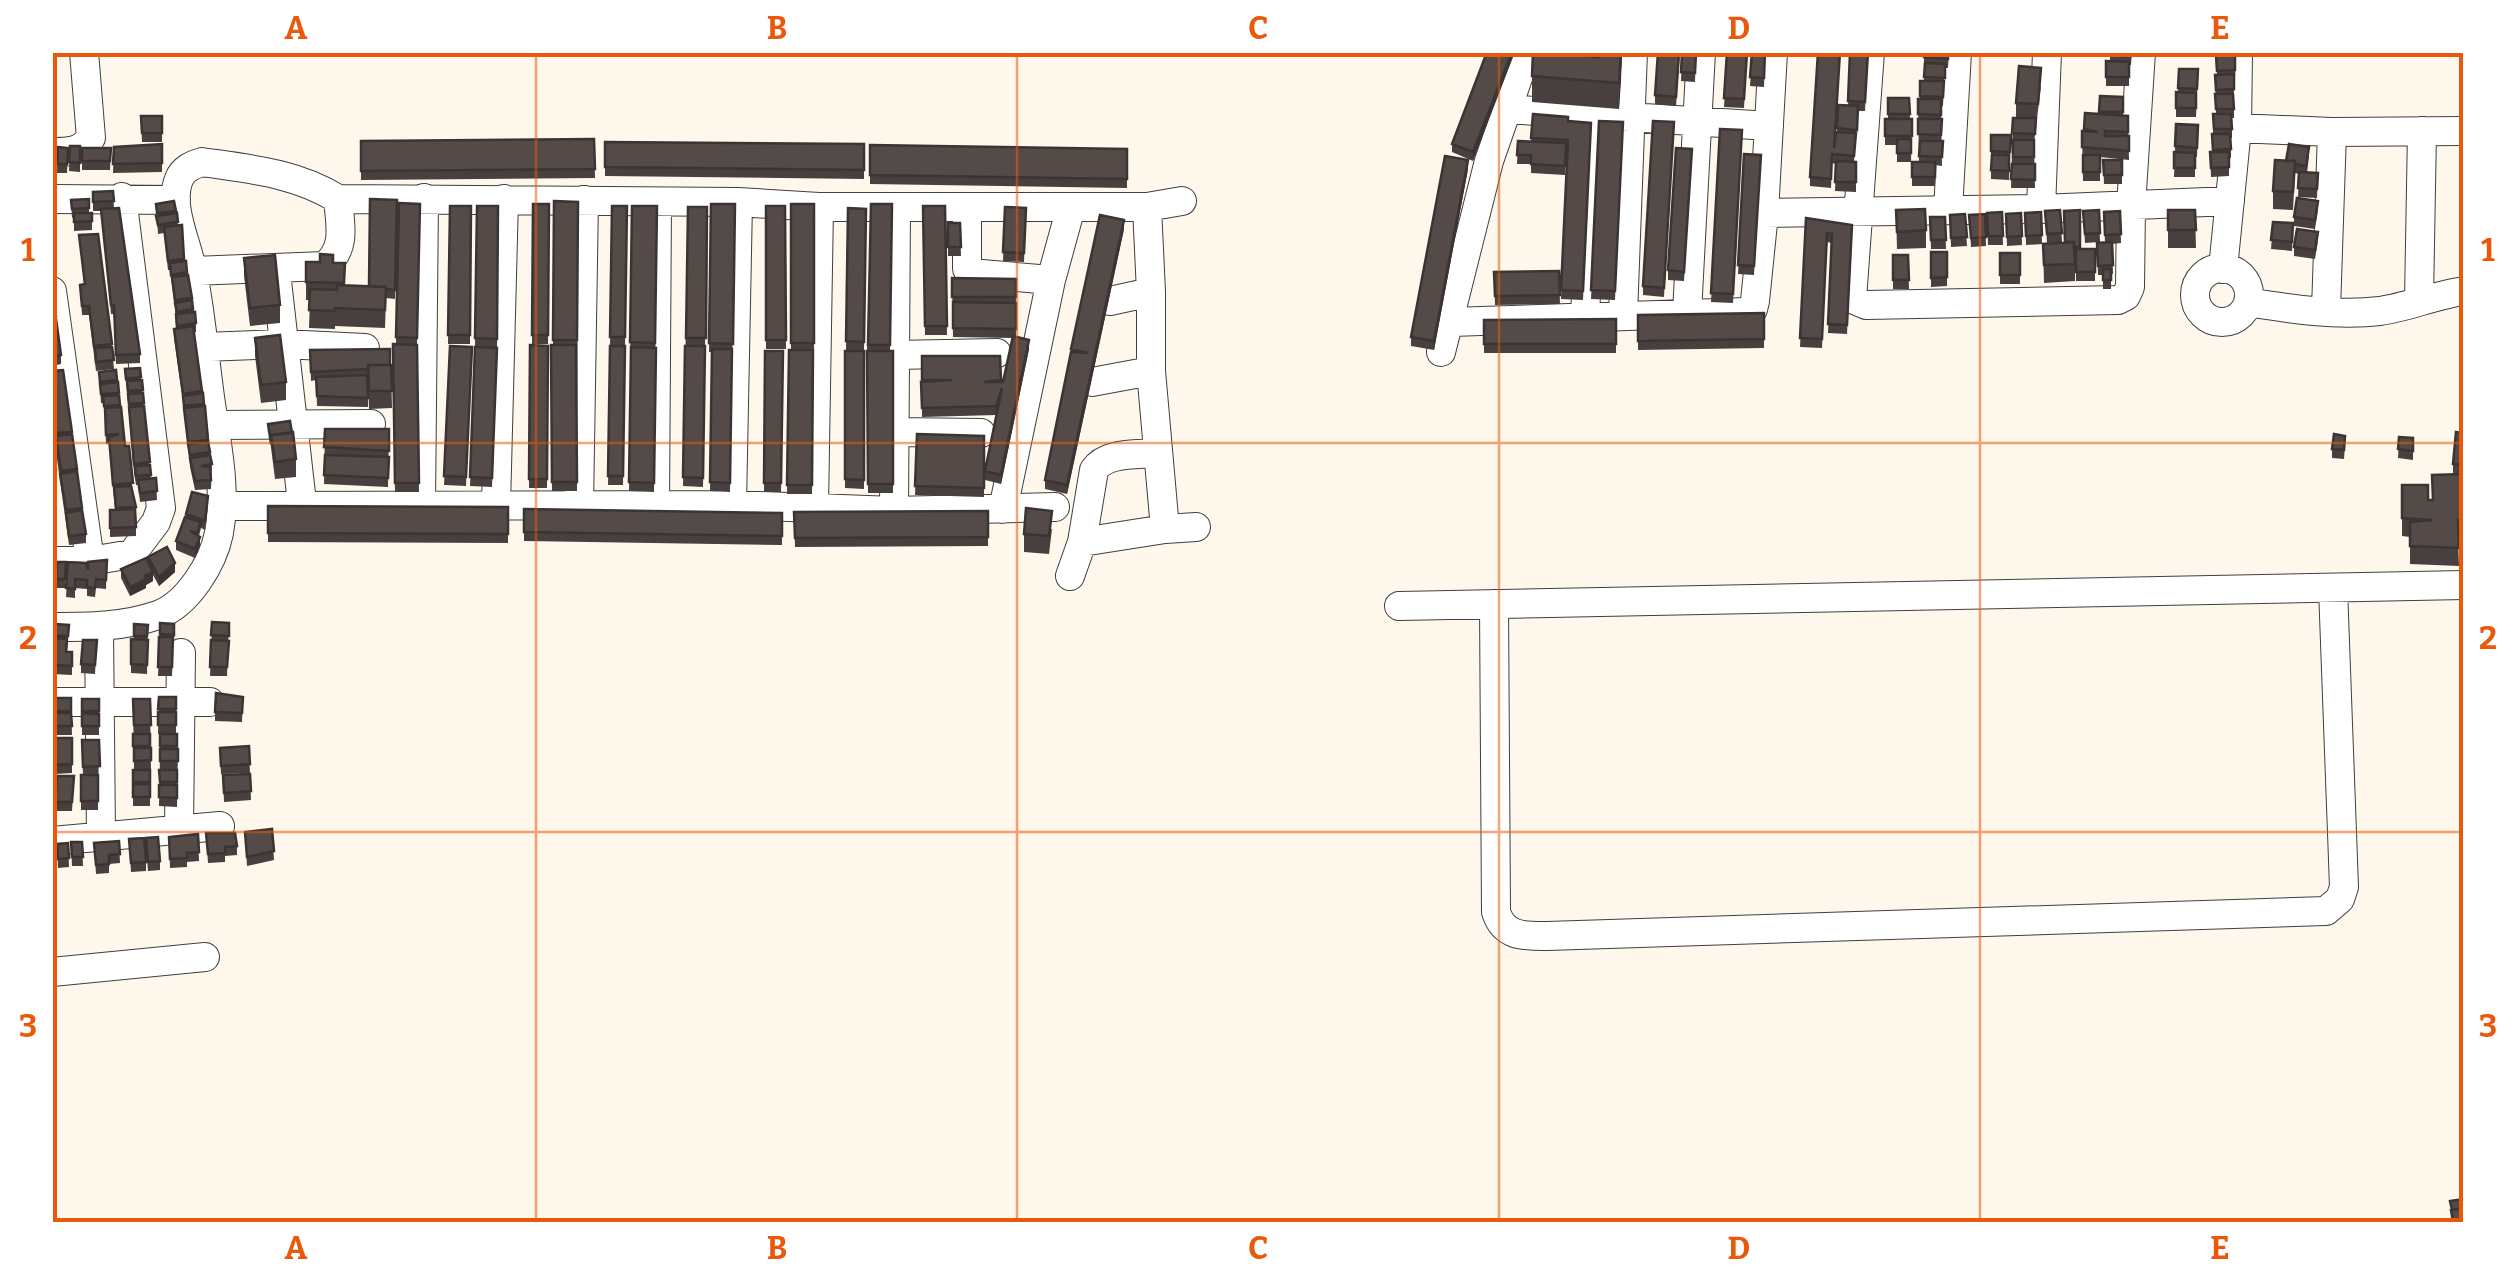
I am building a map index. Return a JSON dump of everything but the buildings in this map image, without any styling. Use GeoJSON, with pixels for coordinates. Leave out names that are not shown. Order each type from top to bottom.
{"type":"FeatureCollection","features":[{"type":"Feature","properties":{"kind":"street"},"geometry":{"type":"LineString","coordinates":[[52,152],[74,152],[92,138],[84,52]]}},
{"type":"Feature","properties":{"kind":"street"},"geometry":{"type":"LineString","coordinates":[[1441,352],[1489,160],[1527,52]]}},
{"type":"Feature","properties":{"kind":"street"},"geometry":{"type":"LineString","coordinates":[[1623,316],[1634,52]]}},
{"type":"Feature","properties":{"kind":"street"},"geometry":{"type":"LineString","coordinates":[[1687,313],[1701,52]]}},
{"type":"Feature","properties":{"kind":"street"},"geometry":{"type":"LineString","coordinates":[[1451,322],[1753,309],[1764,213],[1773,52]]}},
{"type":"Feature","properties":{"kind":"street"},"geometry":{"type":"LineString","coordinates":[[1870,52],[1852,299],[1858,304],[2118,300],[2126,296],[2130,288],[2141,52]]}},
{"type":"Feature","properties":{"kind":"street"},"geometry":{"type":"LineString","coordinates":[[1948,210],[1957,52]]}},
{"type":"Feature","properties":{"kind":"street"},"geometry":{"type":"LineString","coordinates":[[2041,210],[2048,52]]}},
{"type":"Feature","properties":{"kind":"street"},"geometry":{"type":"LineString","coordinates":[[2223,268],[2237,128],[2238,52]]}},
{"type":"Feature","properties":{"kind":"street"},"geometry":{"type":"LineString","coordinates":[[1506,109],[1770,126]]}},
{"type":"Feature","properties":{"kind":"street"},"geometry":{"type":"LineString","coordinates":[[1585,317],[1594,116]]}},
{"type":"Feature","properties":{"kind":"street"},"geometry":{"type":"LineString","coordinates":[[2237,128],[2464,131]]}},
{"type":"Feature","properties":{"kind":"street"},"geometry":{"type":"LineString","coordinates":[[2419,300],[2422,131]]}},
{"type":"Feature","properties":{"kind":"street"},"geometry":{"type":"LineString","coordinates":[[2326,310],[2332,132]]}},
{"type":"Feature","properties":{"kind":"street"},"geometry":{"type":"LineString","coordinates":[[52,627],[99,628],[160,615],[185,597],[208,565],[218,537],[222,506],[214,425],[192,271],[176,200],[179,178],[190,166],[202,162],[280,174],[316,186],[338,199],[504,198],[968,208],[1147,206],[1182,200]]}},
{"type":"Feature","properties":{"kind":"street"},"geometry":{"type":"LineString","coordinates":[[52,561],[90,561],[132,554],[156,522],[161,508],[122,197]]}},
{"type":"Feature","properties":{"kind":"street"},"geometry":{"type":"LineString","coordinates":[[422,505],[424,198]]}},
{"type":"Feature","properties":{"kind":"street"},"geometry":{"type":"LineString","coordinates":[[496,506],[504,198]]}},
{"type":"Feature","properties":{"kind":"street"},"geometry":{"type":"LineString","coordinates":[[192,271],[325,266],[342,244],[338,199]]}},
{"type":"Feature","properties":{"kind":"street"},"geometry":{"type":"LineString","coordinates":[[52,200],[176,200]]}},
{"type":"Feature","properties":{"kind":"street"},"geometry":{"type":"LineString","coordinates":[[579,507],[584,200]]}},
{"type":"Feature","properties":{"kind":"street"},"geometry":{"type":"LineString","coordinates":[[1764,213],[2041,210],[2230,201]]}},
{"type":"Feature","properties":{"kind":"street"},"geometry":{"type":"LineString","coordinates":[[732,505],[738,202]]}},
{"type":"Feature","properties":{"kind":"street"},"geometry":{"type":"LineString","coordinates":[[655,506],[657,204]]}},
{"type":"Feature","properties":{"kind":"street"},"geometry":{"type":"LineString","coordinates":[[1147,206],[1152,292],[1150,371],[1165,529]]}},
{"type":"Feature","properties":{"kind":"street"},"geometry":{"type":"LineString","coordinates":[[814,507],[819,207]]}},
{"type":"Feature","properties":{"kind":"street"},"geometry":{"type":"LineString","coordinates":[[894,511],[896,207]]}},
{"type":"Feature","properties":{"kind":"street"},"geometry":{"type":"LineString","coordinates":[[1003,509],[1051,280],[1071,207]]}},
{"type":"Feature","properties":{"kind":"street"},"geometry":{"type":"LineString","coordinates":[[968,208],[970,273],[1051,280]]}},
{"type":"Feature","properties":{"kind":"street"},"geometry":{"type":"LineString","coordinates":[[276,268],[302,503]]}},
{"type":"Feature","properties":{"kind":"street"},"geometry":{"type":"LineString","coordinates":[[2223,268],[2244,278],[2250,292],[2247,308],[2236,319],[2221,322],[2206,317],[2197,305],[2195,289],[2202,276],[2223,268]]}},
{"type":"Feature","properties":{"kind":"street"},"geometry":{"type":"LineString","coordinates":[[2248,302],[2326,310],[2381,310],[2464,290]]}},
{"type":"Feature","properties":{"kind":"street"},"geometry":{"type":"LineString","coordinates":[[52,291],[90,561]]}},
{"type":"Feature","properties":{"kind":"street"},"geometry":{"type":"LineString","coordinates":[[1110,301],[1152,292]]}},
{"type":"Feature","properties":{"kind":"street"},"geometry":{"type":"LineString","coordinates":[[204,347],[283,344],[365,348]]}},
{"type":"Feature","properties":{"kind":"street"},"geometry":{"type":"LineString","coordinates":[[894,355],[997,352]]}},
{"type":"Feature","properties":{"kind":"street"},"geometry":{"type":"LineString","coordinates":[[1092,382],[1150,371]]}},
{"type":"Feature","properties":{"kind":"street"},"geometry":{"type":"LineString","coordinates":[[214,425],[370,424]]}},
{"type":"Feature","properties":{"kind":"street"},"geometry":{"type":"LineString","coordinates":[[895,432],[981,433]]}},
{"type":"Feature","properties":{"kind":"street"},"geometry":{"type":"LineString","coordinates":[[1070,576],[1082,542],[1098,464],[1106,459],[1156,453]]}},
{"type":"Feature","properties":{"kind":"street"},"geometry":{"type":"LineString","coordinates":[[222,506],[732,505],[894,511],[1055,507]]}},
{"type":"Feature","properties":{"kind":"street"},"geometry":{"type":"LineString","coordinates":[[1082,542],[1196,527]]}},
{"type":"Feature","properties":{"kind":"street"},"geometry":{"type":"LineString","coordinates":[[1399,606],[2464,585]]}},
{"type":"Feature","properties":{"kind":"street"},"geometry":{"type":"LineString","coordinates":[[1494,604],[1496,912],[1508,931],[1522,936],[1547,936],[2326,911],[2340,900],[2344,888],[2333,588]]}},
{"type":"Feature","properties":{"kind":"street"},"geometry":{"type":"LineString","coordinates":[[99,628],[101,836]]}},
{"type":"Feature","properties":{"kind":"street"},"geometry":{"type":"LineString","coordinates":[[179,830],[181,653]]}},
{"type":"Feature","properties":{"kind":"street"},"geometry":{"type":"LineString","coordinates":[[52,702],[210,702]]}},
{"type":"Feature","properties":{"kind":"street"},"geometry":{"type":"LineString","coordinates":[[52,841],[220,826]]}},
{"type":"Feature","properties":{"kind":"street"},"geometry":{"type":"LineString","coordinates":[[52,972],[205,957]]}}]}
